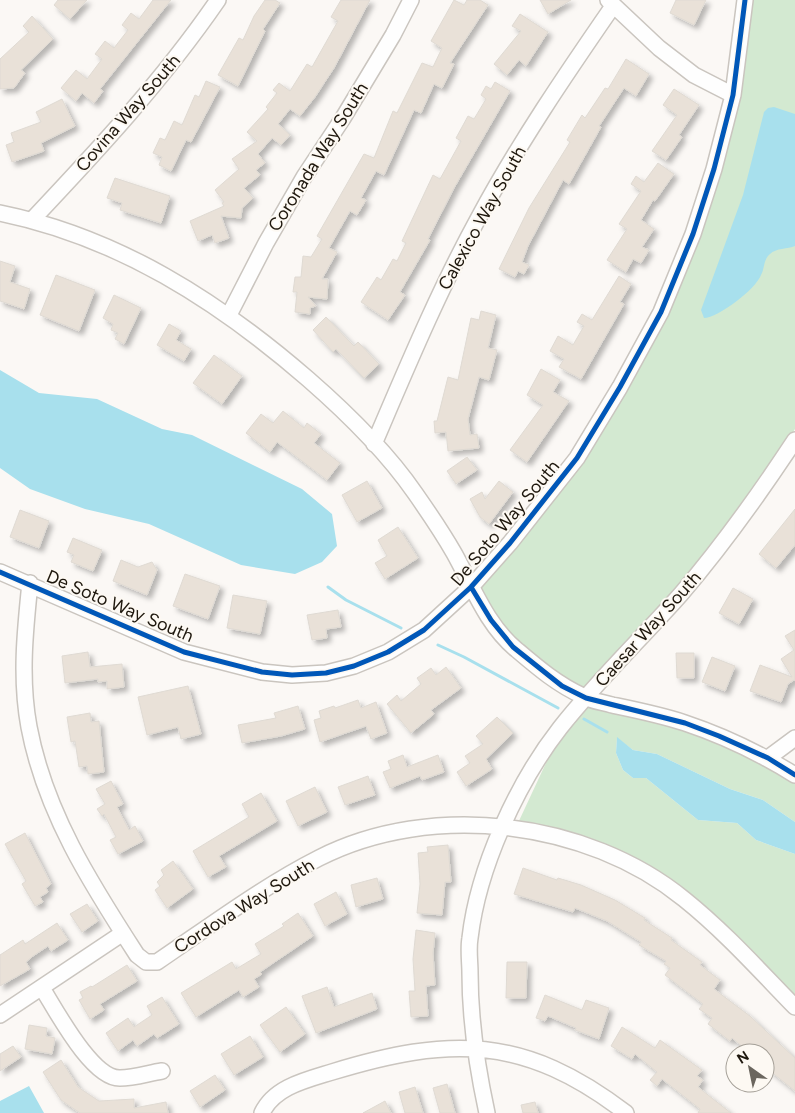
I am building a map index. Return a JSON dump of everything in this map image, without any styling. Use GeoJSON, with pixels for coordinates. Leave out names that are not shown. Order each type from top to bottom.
{"type":"FeatureCollection","features":[{"type":"Feature","properties":{"kind":"street","name":"Covina Way South"},"geometry":{"type":"LineString","coordinates":[[32,220],[111,136],[189,42],[218,0]]}},
{"type":"Feature","properties":{"kind":"street","name":"Coronada Way South"},"geometry":{"type":"LineString","coordinates":[[229,315],[266,243],[304,177],[343,118],[393,35],[411,0]]}},
{"type":"Feature","properties":{"kind":"street","name":"De Soto Way South"},"geometry":{"type":"LineString","coordinates":[[0,572],[30,583],[184,652],[246,669],[292,675],[326,672],[354,666],[388,652],[424,630],[471,588],[510,543],[577,458],[620,387],[661,312],[693,234],[714,170],[733,95],[745,0]]}},
{"type":"Feature","properties":{"kind":"street"},"geometry":{"type":"LineString","coordinates":[[611,3],[659,48],[694,75],[733,95]]}},
{"type":"Feature","properties":{"kind":"street","name":"Calexico Way South"},"geometry":{"type":"LineString","coordinates":[[374,444],[423,328],[479,216],[552,93],[611,3]]}},
{"type":"Feature","properties":{"kind":"street"},"geometry":{"type":"LineString","coordinates":[[0,213],[32,220],[85,237],[140,261],[184,285],[229,315],[275,351],[328,397],[407,481],[433,519],[491,620],[513,647],[562,686],[586,698],[685,723],[768,758],[795,775]]}},
{"type":"Feature","properties":{"kind":"street","name":"Caesar Way South"},"geometry":{"type":"LineString","coordinates":[[487,1113],[474,1047],[470,990],[470,938],[489,860],[504,826],[521,789],[542,754],[586,698],[682,592],[768,482],[795,440]]}},
{"type":"Feature","properties":{"kind":"street","name":"Cordova Way South"},"geometry":{"type":"LineString","coordinates":[[30,583],[24,637],[24,679],[29,726],[47,792],[81,866],[123,934],[146,962],[157,962],[282,879],[321,857],[358,842],[398,832],[452,825],[504,826],[548,834],[597,849],[644,872],[684,898],[722,932],[795,1007]]}},
{"type":"Feature","properties":{"kind":"street"},"geometry":{"type":"LineString","coordinates":[[768,758],[795,738]]}},
{"type":"Feature","properties":{"kind":"street"},"geometry":{"type":"LineString","coordinates":[[0,1015],[123,934]]}},
{"type":"Feature","properties":{"kind":"street"},"geometry":{"type":"LineString","coordinates":[[42,988],[81,1048],[98,1069],[118,1079],[162,1071]]}},
{"type":"Feature","properties":{"kind":"street"},"geometry":{"type":"LineString","coordinates":[[262,1113],[268,1100],[284,1089],[315,1077],[398,1054],[474,1047],[530,1059],[568,1074],[626,1113]]}},
{"type":"Feature","properties":{"kind":"green space"},"geometry":{"type":"Polygon","coordinates":[[[751,0],[795,0],[795,429],[709,551],[666,602],[584,691],[539,659],[507,630],[485,599],[481,584],[547,505],[694,246],[716,188],[725,153],[751,0]]]}},
{"type":"Feature","properties":{"kind":"green space"},"geometry":{"type":"Polygon","coordinates":[[[588,705],[722,739],[795,783],[795,822],[763,800],[730,789],[657,754],[633,750],[617,738],[616,753],[623,770],[633,778],[646,778],[698,820],[737,823],[756,840],[795,854],[795,999],[686,893],[518,823],[552,750],[588,705]]]}},
{"type":"Feature","properties":{"kind":"water"},"geometry":{"type":"Polygon","coordinates":[[[774,107],[795,114],[795,246],[770,254],[766,259],[758,281],[752,288],[727,308],[704,318],[701,310],[743,195],[764,112],[768,108],[774,107]]]}},
{"type":"Feature","properties":{"kind":"water"},"geometry":{"type":"Polygon","coordinates":[[[0,370],[39,393],[97,399],[162,429],[192,435],[302,489],[332,514],[337,546],[322,562],[295,574],[241,565],[149,524],[85,509],[30,489],[0,468],[0,370]]]}},
{"type":"Feature","properties":{"kind":"water"},"geometry":{"type":"Polygon","coordinates":[[[617,737],[633,750],[657,754],[730,789],[763,800],[795,822],[795,854],[756,840],[737,823],[698,820],[646,778],[633,778],[623,770],[616,753],[617,737]]]}},
{"type":"Feature","properties":{"kind":"water"},"geometry":{"type":"Polygon","coordinates":[[[29,1086],[44,1113],[0,1113],[0,1101],[29,1086]]]}},
{"type":"Feature","properties":{"kind":"building"},"geometry":{"type":"Polygon","coordinates":[[[58,0],[87,0],[70,19],[54,5],[58,0]]]}},
{"type":"Feature","properties":{"kind":"building"},"geometry":{"type":"Polygon","coordinates":[[[153,0],[171,0],[100,89],[103,91],[94,103],[82,93],[76,101],[61,88],[76,70],[87,79],[102,59],[95,54],[105,41],[114,48],[128,30],[122,25],[131,13],[139,19],[153,0]]]}},
{"type":"Feature","properties":{"kind":"building"},"geometry":{"type":"Polygon","coordinates":[[[265,0],[275,0],[280,3],[263,29],[265,31],[238,86],[218,75],[239,38],[243,40],[254,16],[265,0]]]}},
{"type":"Feature","properties":{"kind":"building"},"geometry":{"type":"Polygon","coordinates":[[[341,0],[370,0],[334,68],[315,97],[300,116],[290,109],[278,124],[290,135],[281,145],[272,138],[258,154],[265,163],[256,170],[260,175],[244,188],[253,198],[242,208],[241,218],[221,216],[229,238],[215,243],[212,235],[198,241],[190,221],[224,206],[222,203],[224,202],[215,190],[239,169],[232,159],[257,141],[247,132],[268,109],[266,107],[277,93],[273,90],[279,83],[290,91],[307,64],[312,67],[338,21],[331,17],[341,0]]]}},
{"type":"Feature","properties":{"kind":"building"},"geometry":{"type":"Polygon","coordinates":[[[454,0],[464,5],[467,0],[480,0],[488,5],[450,63],[454,64],[442,88],[434,84],[421,113],[414,110],[384,175],[376,171],[361,198],[366,200],[357,215],[350,211],[329,248],[337,252],[322,279],[328,279],[327,299],[308,297],[316,306],[310,308],[310,314],[295,312],[297,292],[293,292],[295,277],[301,277],[303,256],[311,257],[322,239],[317,236],[364,154],[374,158],[393,111],[397,113],[422,63],[433,67],[442,48],[431,41],[454,0]]]}},
{"type":"Feature","properties":{"kind":"building"},"geometry":{"type":"Polygon","coordinates":[[[540,0],[571,0],[548,14],[540,0]]]}},
{"type":"Feature","properties":{"kind":"building"},"geometry":{"type":"Polygon","coordinates":[[[676,0],[706,0],[694,25],[670,13],[676,0]]]}},
{"type":"Feature","properties":{"kind":"building"},"geometry":{"type":"Polygon","coordinates":[[[520,14],[548,32],[526,66],[519,60],[507,75],[494,64],[521,31],[512,26],[520,14]]]}},
{"type":"Feature","properties":{"kind":"building"},"geometry":{"type":"Polygon","coordinates":[[[32,16],[53,39],[21,70],[25,73],[14,88],[0,89],[0,59],[29,32],[23,26],[32,16]]]}},
{"type":"Feature","properties":{"kind":"building"},"geometry":{"type":"Polygon","coordinates":[[[626,59],[649,74],[636,96],[624,88],[599,126],[601,127],[569,184],[563,180],[528,246],[522,262],[529,265],[524,274],[518,271],[515,277],[499,269],[529,208],[570,142],[567,140],[582,115],[585,118],[605,88],[608,89],[626,59]]]}},
{"type":"Feature","properties":{"kind":"building"},"geometry":{"type":"Polygon","coordinates":[[[206,81],[220,87],[191,142],[186,140],[171,171],[159,165],[162,157],[153,153],[160,138],[165,140],[174,121],[182,125],[195,95],[199,97],[206,81]]]}},
{"type":"Feature","properties":{"kind":"building"},"geometry":{"type":"Polygon","coordinates":[[[495,82],[510,91],[454,188],[428,239],[430,240],[400,292],[405,295],[388,320],[361,302],[377,277],[381,280],[393,259],[397,261],[406,243],[402,241],[433,175],[440,179],[461,141],[456,138],[468,116],[474,119],[486,99],[481,95],[486,86],[491,89],[495,82]]]}},
{"type":"Feature","properties":{"kind":"building"},"geometry":{"type":"Polygon","coordinates":[[[674,89],[699,105],[679,135],[682,137],[666,160],[652,151],[677,115],[663,105],[674,89]]]}},
{"type":"Feature","properties":{"kind":"building"},"geometry":{"type":"Polygon","coordinates":[[[62,99],[75,126],[41,143],[44,151],[12,162],[6,145],[14,142],[11,133],[41,122],[36,112],[62,99]]]}},
{"type":"Feature","properties":{"kind":"building"},"geometry":{"type":"Polygon","coordinates":[[[658,163],[674,174],[655,201],[653,200],[641,220],[654,229],[642,247],[649,250],[641,263],[633,259],[626,272],[607,260],[627,229],[619,224],[641,191],[631,184],[636,176],[644,182],[658,163]]]}},
{"type":"Feature","properties":{"kind":"building"},"geometry":{"type":"Polygon","coordinates":[[[115,178],[170,196],[161,223],[120,210],[122,203],[107,198],[115,178]]]}},
{"type":"Feature","properties":{"kind":"building"},"geometry":{"type":"Polygon","coordinates":[[[0,261],[15,266],[10,282],[30,289],[24,309],[0,301],[0,261]]]}},
{"type":"Feature","properties":{"kind":"building"},"geometry":{"type":"Polygon","coordinates":[[[56,275],[95,290],[79,331],[40,315],[56,275]]]}},
{"type":"Feature","properties":{"kind":"building"},"geometry":{"type":"Polygon","coordinates":[[[619,276],[631,284],[620,302],[624,304],[581,379],[559,367],[564,359],[550,351],[558,336],[573,345],[584,326],[577,322],[582,314],[592,320],[619,276]]]}},
{"type":"Feature","properties":{"kind":"building"},"geometry":{"type":"Polygon","coordinates":[[[114,295],[141,308],[124,344],[115,339],[118,333],[111,330],[113,324],[103,318],[114,295]]]}},
{"type":"Feature","properties":{"kind":"building"},"geometry":{"type":"Polygon","coordinates":[[[481,311],[496,315],[488,348],[497,350],[489,380],[479,377],[468,419],[470,435],[477,434],[479,448],[448,451],[446,432],[435,433],[434,421],[437,421],[448,377],[458,380],[471,318],[479,320],[481,311]]]}},
{"type":"Feature","properties":{"kind":"building"},"geometry":{"type":"Polygon","coordinates":[[[326,317],[354,346],[358,342],[379,364],[364,378],[336,349],[333,352],[313,330],[326,317]]]}},
{"type":"Feature","properties":{"kind":"building"},"geometry":{"type":"Polygon","coordinates":[[[169,324],[181,331],[176,340],[191,349],[184,361],[157,345],[169,324]]]}},
{"type":"Feature","properties":{"kind":"building"},"geometry":{"type":"Polygon","coordinates":[[[214,355],[242,376],[222,404],[193,383],[214,355]]]}},
{"type":"Feature","properties":{"kind":"building"},"geometry":{"type":"Polygon","coordinates":[[[541,369],[560,380],[553,392],[569,401],[527,462],[510,450],[543,405],[527,395],[541,369]]]}},
{"type":"Feature","properties":{"kind":"building"},"geometry":{"type":"Polygon","coordinates":[[[283,411],[304,428],[307,423],[321,434],[314,443],[340,463],[327,480],[277,442],[270,452],[246,433],[261,414],[273,423],[283,411]]]}},
{"type":"Feature","properties":{"kind":"building"},"geometry":{"type":"Polygon","coordinates":[[[467,457],[477,470],[456,484],[447,471],[467,457]]]}},
{"type":"Feature","properties":{"kind":"building"},"geometry":{"type":"Polygon","coordinates":[[[367,481],[382,508],[357,522],[342,495],[367,481]]]}},
{"type":"Feature","properties":{"kind":"building"},"geometry":{"type":"Polygon","coordinates":[[[499,481],[513,492],[489,524],[480,517],[470,499],[482,492],[485,499],[499,481]]]}},
{"type":"Feature","properties":{"kind":"building"},"geometry":{"type":"Polygon","coordinates":[[[795,509],[795,545],[776,568],[759,554],[795,509]]]}},
{"type":"Feature","properties":{"kind":"building"},"geometry":{"type":"Polygon","coordinates":[[[20,510],[49,521],[39,548],[10,537],[20,510]]]}},
{"type":"Feature","properties":{"kind":"building"},"geometry":{"type":"Polygon","coordinates":[[[398,527],[418,558],[385,579],[375,563],[387,556],[378,540],[398,527]]]}},
{"type":"Feature","properties":{"kind":"building"},"geometry":{"type":"Polygon","coordinates":[[[73,538],[102,550],[93,571],[71,562],[74,555],[67,552],[73,538]]]}},
{"type":"Feature","properties":{"kind":"building"},"geometry":{"type":"Polygon","coordinates":[[[121,560],[138,567],[152,562],[157,570],[147,595],[113,581],[121,560]]]}},
{"type":"Feature","properties":{"kind":"building"},"geometry":{"type":"Polygon","coordinates":[[[185,574],[220,586],[208,619],[173,606],[185,574]]]}},
{"type":"Feature","properties":{"kind":"building"},"geometry":{"type":"Polygon","coordinates":[[[733,588],[753,599],[739,624],[719,613],[733,588]]]}},
{"type":"Feature","properties":{"kind":"building"},"geometry":{"type":"Polygon","coordinates":[[[233,595],[267,601],[260,634],[227,628],[233,595]]]}},
{"type":"Feature","properties":{"kind":"building"},"geometry":{"type":"Polygon","coordinates":[[[338,610],[341,627],[326,629],[327,638],[312,640],[307,615],[338,610]]]}},
{"type":"Feature","properties":{"kind":"building"},"geometry":{"type":"Polygon","coordinates":[[[795,630],[795,681],[788,684],[781,702],[750,691],[760,665],[792,677],[781,659],[794,650],[785,636],[795,630]]]}},
{"type":"Feature","properties":{"kind":"building"},"geometry":{"type":"Polygon","coordinates":[[[88,652],[90,667],[122,664],[124,687],[107,689],[107,681],[98,682],[98,679],[65,683],[62,656],[88,652]]]}},
{"type":"Feature","properties":{"kind":"building"},"geometry":{"type":"Polygon","coordinates":[[[676,653],[694,653],[694,678],[677,678],[676,653]]]}},
{"type":"Feature","properties":{"kind":"building"},"geometry":{"type":"Polygon","coordinates":[[[712,657],[735,666],[725,691],[702,682],[712,657]]]}},
{"type":"Feature","properties":{"kind":"building"},"geometry":{"type":"Polygon","coordinates":[[[446,667],[461,688],[431,710],[434,714],[411,733],[387,704],[397,695],[401,701],[421,684],[417,678],[431,668],[436,675],[446,667]]]}},
{"type":"Feature","properties":{"kind":"building"},"geometry":{"type":"Polygon","coordinates":[[[188,686],[201,734],[181,739],[178,727],[147,735],[138,697],[188,686]]]}},
{"type":"Feature","properties":{"kind":"building"},"geometry":{"type":"Polygon","coordinates":[[[358,700],[361,708],[376,702],[387,733],[371,739],[366,726],[320,742],[314,720],[321,718],[319,711],[358,700]]]}},
{"type":"Feature","properties":{"kind":"building"},"geometry":{"type":"Polygon","coordinates":[[[298,706],[305,729],[281,736],[242,743],[238,725],[276,718],[274,713],[298,706]]]}},
{"type":"Feature","properties":{"kind":"building"},"geometry":{"type":"Polygon","coordinates":[[[90,713],[91,722],[99,721],[104,772],[88,774],[87,766],[79,767],[75,741],[71,742],[67,717],[90,713]]]}},
{"type":"Feature","properties":{"kind":"building"},"geometry":{"type":"Polygon","coordinates":[[[497,717],[513,733],[486,759],[492,769],[466,786],[457,772],[470,763],[465,756],[483,744],[476,736],[497,717]]]}},
{"type":"Feature","properties":{"kind":"building"},"geometry":{"type":"Polygon","coordinates":[[[403,755],[407,767],[438,755],[444,772],[422,780],[420,776],[390,788],[383,772],[391,769],[388,761],[403,755]]]}},
{"type":"Feature","properties":{"kind":"building"},"geometry":{"type":"Polygon","coordinates":[[[368,776],[375,795],[345,805],[338,787],[368,776]]]}},
{"type":"Feature","properties":{"kind":"building"},"geometry":{"type":"Polygon","coordinates":[[[111,781],[123,804],[117,807],[129,830],[135,826],[143,841],[118,854],[110,840],[116,837],[104,814],[102,816],[97,809],[105,804],[96,789],[111,781]]]}},
{"type":"Feature","properties":{"kind":"building"},"geometry":{"type":"Polygon","coordinates":[[[315,787],[327,812],[298,826],[286,801],[315,787]]]}},
{"type":"Feature","properties":{"kind":"building"},"geometry":{"type":"Polygon","coordinates":[[[261,793],[277,821],[219,856],[226,867],[208,877],[193,851],[249,817],[242,804],[261,793]]]}},
{"type":"Feature","properties":{"kind":"building"},"geometry":{"type":"Polygon","coordinates":[[[25,833],[51,884],[46,888],[48,892],[40,897],[43,902],[35,906],[22,884],[26,881],[5,844],[25,833]]]}},
{"type":"Feature","properties":{"kind":"building"},"geometry":{"type":"Polygon","coordinates":[[[448,845],[451,882],[445,882],[442,915],[417,913],[420,884],[418,853],[428,852],[427,847],[448,845]]]}},
{"type":"Feature","properties":{"kind":"building"},"geometry":{"type":"Polygon","coordinates":[[[173,861],[193,889],[167,908],[155,890],[160,886],[157,882],[164,875],[161,870],[173,861]]]}},
{"type":"Feature","properties":{"kind":"building"},"geometry":{"type":"Polygon","coordinates":[[[523,868],[557,880],[558,878],[581,885],[615,900],[645,918],[644,920],[672,938],[671,940],[702,962],[700,965],[720,980],[714,989],[750,1016],[795,1058],[795,1091],[775,1075],[775,1043],[738,1043],[732,1038],[730,1041],[708,1024],[712,1018],[699,1009],[703,1004],[665,975],[670,968],[664,964],[666,961],[639,945],[641,942],[607,921],[575,908],[573,912],[514,894],[523,868]]]}},
{"type":"Feature","properties":{"kind":"building"},"geometry":{"type":"Polygon","coordinates":[[[377,878],[383,899],[356,907],[351,885],[377,878]]]}},
{"type":"Feature","properties":{"kind":"building"},"geometry":{"type":"Polygon","coordinates":[[[336,892],[347,914],[325,926],[314,904],[336,892]]]}},
{"type":"Feature","properties":{"kind":"building"},"geometry":{"type":"Polygon","coordinates":[[[87,904],[98,921],[82,932],[70,914],[87,904]]]}},
{"type":"Feature","properties":{"kind":"building"},"geometry":{"type":"Polygon","coordinates":[[[298,913],[313,936],[260,972],[262,974],[254,979],[259,987],[243,997],[239,990],[196,1017],[181,993],[232,962],[236,969],[261,954],[255,944],[284,926],[282,924],[298,913]]]}},
{"type":"Feature","properties":{"kind":"building"},"geometry":{"type":"Polygon","coordinates":[[[57,923],[68,940],[51,951],[48,946],[33,956],[26,962],[30,969],[0,986],[0,955],[23,940],[25,944],[57,923]]]}},
{"type":"Feature","properties":{"kind":"building"},"geometry":{"type":"Polygon","coordinates":[[[416,930],[435,933],[433,953],[435,985],[426,986],[428,1016],[411,1017],[409,991],[415,991],[413,959],[416,930]]]}},
{"type":"Feature","properties":{"kind":"building"},"geometry":{"type":"Polygon","coordinates":[[[507,962],[527,962],[526,998],[506,998],[507,962]]]}},
{"type":"Feature","properties":{"kind":"building"},"geometry":{"type":"Polygon","coordinates":[[[127,965],[137,981],[100,1004],[104,1010],[90,1019],[79,1000],[83,998],[80,992],[92,987],[127,965]]]}},
{"type":"Feature","properties":{"kind":"building"},"geometry":{"type":"Polygon","coordinates":[[[327,987],[334,1007],[372,993],[377,1009],[316,1033],[302,996],[327,987]]]}},
{"type":"Feature","properties":{"kind":"building"},"geometry":{"type":"Polygon","coordinates":[[[545,995],[582,1010],[586,1000],[609,1008],[599,1039],[575,1030],[576,1028],[548,1016],[545,1021],[536,1018],[545,995]]]}},
{"type":"Feature","properties":{"kind":"building"},"geometry":{"type":"Polygon","coordinates":[[[162,997],[179,1024],[157,1038],[154,1034],[137,1046],[133,1040],[118,1051],[106,1033],[128,1018],[134,1027],[152,1015],[147,1006],[162,997]]]}},
{"type":"Feature","properties":{"kind":"building"},"geometry":{"type":"Polygon","coordinates":[[[286,1007],[305,1034],[280,1052],[260,1025],[286,1007]]]}},
{"type":"Feature","properties":{"kind":"building"},"geometry":{"type":"Polygon","coordinates":[[[29,1025],[47,1028],[46,1036],[55,1038],[52,1054],[25,1049],[29,1025]]]}},
{"type":"Feature","properties":{"kind":"building"},"geometry":{"type":"Polygon","coordinates":[[[622,1027],[655,1048],[660,1040],[702,1070],[697,1076],[703,1080],[698,1087],[731,1113],[698,1113],[700,1109],[662,1079],[657,1086],[650,1080],[657,1072],[635,1054],[632,1059],[611,1046],[622,1027]]]}},
{"type":"Feature","properties":{"kind":"building"},"geometry":{"type":"Polygon","coordinates":[[[250,1036],[263,1057],[234,1075],[221,1054],[250,1036]]]}},
{"type":"Feature","properties":{"kind":"building"},"geometry":{"type":"Polygon","coordinates":[[[13,1046],[21,1057],[0,1071],[0,1054],[13,1046]]]}},
{"type":"Feature","properties":{"kind":"building"},"geometry":{"type":"Polygon","coordinates":[[[61,1060],[78,1087],[99,1101],[134,1099],[134,1108],[166,1102],[168,1113],[80,1113],[61,1100],[43,1072],[61,1060]]]}},
{"type":"Feature","properties":{"kind":"building"},"geometry":{"type":"Polygon","coordinates":[[[215,1075],[225,1090],[200,1107],[190,1091],[215,1075]]]}},
{"type":"Feature","properties":{"kind":"building"},"geometry":{"type":"Polygon","coordinates":[[[447,1084],[455,1113],[440,1113],[433,1088],[447,1084]]]}},
{"type":"Feature","properties":{"kind":"building"},"geometry":{"type":"Polygon","coordinates":[[[415,1087],[423,1113],[405,1113],[399,1092],[415,1087]]]}},
{"type":"Feature","properties":{"kind":"building"},"geometry":{"type":"Polygon","coordinates":[[[385,1101],[391,1113],[363,1113],[385,1101]]]}},
{"type":"Feature","properties":{"kind":"building"},"geometry":{"type":"Polygon","coordinates":[[[535,1102],[538,1113],[523,1113],[521,1105],[535,1102]]]}},
{"type":"Feature","properties":{"kind":"waterway"},"geometry":{"type":"LineString","coordinates":[[328,587],[346,600],[401,628]]}},
{"type":"Feature","properties":{"kind":"waterway"},"geometry":{"type":"LineString","coordinates":[[438,645],[558,708]]}},
{"type":"Feature","properties":{"kind":"waterway"},"geometry":{"type":"LineString","coordinates":[[584,719],[607,732]]}},
{"type":"Feature","properties":{"kind":"cycle path"},"geometry":{"type":"LineString","coordinates":[[0,572],[184,652],[262,672],[292,675],[326,673],[354,666],[388,652],[424,630],[471,587],[510,543],[577,458],[620,387],[661,312],[693,234],[714,169],[733,95],[745,0]]}},
{"type":"Feature","properties":{"kind":"cycle path"},"geometry":{"type":"LineString","coordinates":[[471,587],[491,620],[513,647],[562,686],[586,698],[685,723],[768,758],[795,775]]}}]}
